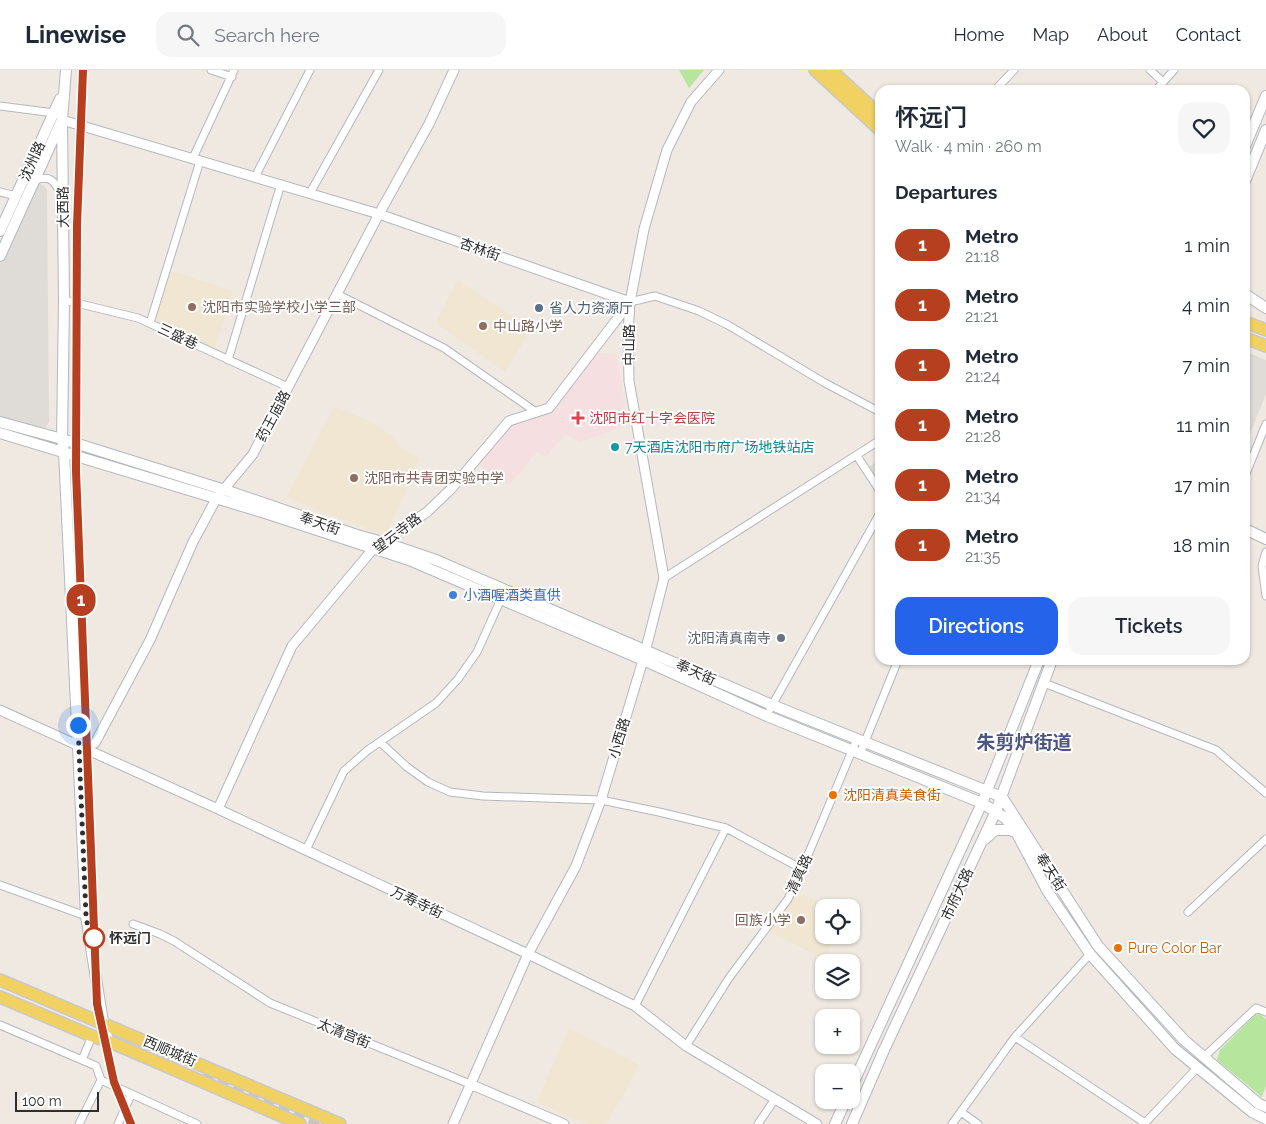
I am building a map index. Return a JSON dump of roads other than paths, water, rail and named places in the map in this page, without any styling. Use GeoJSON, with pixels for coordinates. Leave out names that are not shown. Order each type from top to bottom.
{"type":"FeatureCollection","features":[{"type":"Feature","properties":{"kind":"main road","name":"沈州路"},"geometry":{"type":"LineString","coordinates":[[0,256],[34,182],[58,117],[64,92],[66,70]]}},
{"type":"Feature","properties":{"kind":"main road"},"geometry":{"type":"LineString","coordinates":[[815,70],[875,125]]}},
{"type":"Feature","properties":{"kind":"main road"},"geometry":{"type":"LineString","coordinates":[[831,70],[875,110]]}},
{"type":"Feature","properties":{"kind":"main road"},"geometry":{"type":"LineString","coordinates":[[1250,134],[1266,96]]}},
{"type":"Feature","properties":{"kind":"main road","name":"沈州路"},"geometry":{"type":"LineString","coordinates":[[0,231],[16,196],[58,117]]}},
{"type":"Feature","properties":{"kind":"main road","name":"大西路"},"geometry":{"type":"LineString","coordinates":[[58,117],[64,300],[62,439],[79,745],[86,916],[103,1022],[108,1041]]}},
{"type":"Feature","properties":{"kind":"main road"},"geometry":{"type":"LineString","coordinates":[[1250,169],[1266,130]]}},
{"type":"Feature","properties":{"kind":"main road"},"geometry":{"type":"LineString","coordinates":[[1250,297],[1266,308]]}},
{"type":"Feature","properties":{"kind":"main road"},"geometry":{"type":"LineString","coordinates":[[1250,324],[1266,330]]}},
{"type":"Feature","properties":{"kind":"main road"},"geometry":{"type":"LineString","coordinates":[[1250,340],[1266,346]]}},
{"type":"Feature","properties":{"kind":"main road","name":"奉天街"},"geometry":{"type":"LineString","coordinates":[[0,422],[62,439],[436,560],[644,655],[767,716],[982,803],[1005,818],[1016,832],[1048,892],[1090,954],[1175,1049],[1252,1112],[1266,1119]]}},
{"type":"Feature","properties":{"kind":"main road","name":"奉天街"},"geometry":{"type":"LineString","coordinates":[[0,433],[265,513],[409,560],[501,599],[1002,797],[1098,946],[1184,1040],[1259,1104],[1266,1107]]}},
{"type":"Feature","properties":{"kind":"main road"},"geometry":{"type":"LineString","coordinates":[[1250,531],[1266,539]]}},
{"type":"Feature","properties":{"kind":"main road","name":"市府大路"},"geometry":{"type":"LineString","coordinates":[[860,1068],[982,803],[1037,665]]}},
{"type":"Feature","properties":{"kind":"main road","name":"市府大路"},"geometry":{"type":"LineString","coordinates":[[852,1124],[884,1050],[996,811],[1050,665]]}},
{"type":"Feature","properties":{"kind":"main road"},"geometry":{"type":"LineString","coordinates":[[981,843],[995,830],[1016,832]]}},
{"type":"Feature","properties":{"kind":"main road","name":"西顺城街"},"geometry":{"type":"LineString","coordinates":[[0,980],[340,1124]]}},
{"type":"Feature","properties":{"kind":"main road","name":"西顺城街"},"geometry":{"type":"LineString","coordinates":[[0,997],[108,1041],[300,1124]]}},
{"type":"Feature","properties":{"kind":"main road"},"geometry":{"type":"LineString","coordinates":[[835,1124],[842,1109]]}},
{"type":"Feature","properties":{"kind":"street"},"geometry":{"type":"LineString","coordinates":[[150,323],[196,159],[233,73],[211,70]]}},
{"type":"Feature","properties":{"kind":"street"},"geometry":{"type":"LineString","coordinates":[[255,177],[310,70]]}},
{"type":"Feature","properties":{"kind":"street"},"geometry":{"type":"LineString","coordinates":[[310,193],[379,70]]}},
{"type":"Feature","properties":{"kind":"street","name":"药王庙路"},"geometry":{"type":"LineString","coordinates":[[79,745],[95,743],[150,640],[193,542],[216,499],[253,454],[379,214],[429,124],[454,70]]}},
{"type":"Feature","properties":{"kind":"street","name":"中山路"},"geometry":{"type":"LineString","coordinates":[[664,578],[629,381],[628,332],[630,302],[644,229],[667,150],[691,102],[719,70]]}},
{"type":"Feature","properties":{"kind":"street"},"geometry":{"type":"LineString","coordinates":[[1000,85],[1014,70]]}},
{"type":"Feature","properties":{"kind":"street"},"geometry":{"type":"LineString","coordinates":[[1150,70],[1163,82]]}},
{"type":"Feature","properties":{"kind":"street"},"geometry":{"type":"LineString","coordinates":[[1160,85],[1174,70]]}},
{"type":"Feature","properties":{"kind":"street"},"geometry":{"type":"LineString","coordinates":[[0,106],[58,117]]}},
{"type":"Feature","properties":{"kind":"street","name":"杏林街"},"geometry":{"type":"LineString","coordinates":[[58,117],[379,214],[630,302]]}},
{"type":"Feature","properties":{"kind":"street"},"geometry":{"type":"LineString","coordinates":[[34,182],[42,178],[49,178],[56,184],[62,198]]}},
{"type":"Feature","properties":{"kind":"street"},"geometry":{"type":"LineString","coordinates":[[228,360],[280,184]]}},
{"type":"Feature","properties":{"kind":"street"},"geometry":{"type":"LineString","coordinates":[[0,192],[16,196]]}},
{"type":"Feature","properties":{"kind":"street"},"geometry":{"type":"LineString","coordinates":[[337,294],[444,348],[536,412]]}},
{"type":"Feature","properties":{"kind":"street"},"geometry":{"type":"LineString","coordinates":[[630,302],[655,296],[699,311],[875,409]]}},
{"type":"Feature","properties":{"kind":"street","name":"三盛巷"},"geometry":{"type":"LineString","coordinates":[[64,300],[138,318],[288,387]]}},
{"type":"Feature","properties":{"kind":"street","name":"望云寺路"},"geometry":{"type":"LineString","coordinates":[[218,809],[292,646],[373,549],[427,512],[451,489],[509,421],[549,408],[630,302]]}},
{"type":"Feature","properties":{"kind":"street"},"geometry":{"type":"LineString","coordinates":[[1250,464],[1266,424]]}},
{"type":"Feature","properties":{"kind":"street"},"geometry":{"type":"LineString","coordinates":[[664,578],[875,443]]}},
{"type":"Feature","properties":{"kind":"street"},"geometry":{"type":"LineString","coordinates":[[857,456],[875,483]]}},
{"type":"Feature","properties":{"kind":"street"},"geometry":{"type":"LineString","coordinates":[[767,716],[875,522]]}},
{"type":"Feature","properties":{"kind":"street"},"geometry":{"type":"LineString","coordinates":[[1266,552],[1262,566],[1266,596]]}},
{"type":"Feature","properties":{"kind":"street","name":"小西路"},"geometry":{"type":"LineString","coordinates":[[453,1124],[528,954],[576,866],[600,800],[644,655],[664,578]]}},
{"type":"Feature","properties":{"kind":"street"},"geometry":{"type":"LineString","coordinates":[[306,850],[344,771],[368,750],[436,703],[458,679],[477,652],[501,599]]}},
{"type":"Feature","properties":{"kind":"street","name":"清真路"},"geometry":{"type":"LineString","coordinates":[[686,1046],[729,978],[788,899],[896,665]]}},
{"type":"Feature","properties":{"kind":"street"},"geometry":{"type":"LineString","coordinates":[[1044,683],[1216,750],[1266,793]]}},
{"type":"Feature","properties":{"kind":"street","name":"万寿寺街"},"geometry":{"type":"LineString","coordinates":[[0,710],[306,850],[635,1006],[686,1046],[817,1124]]}},
{"type":"Feature","properties":{"kind":"street"},"geometry":{"type":"LineString","coordinates":[[380,742],[414,772],[428,782],[450,792],[483,796],[600,800],[726,828],[802,869]]}},
{"type":"Feature","properties":{"kind":"street"},"geometry":{"type":"LineString","coordinates":[[635,1006],[726,828]]}},
{"type":"Feature","properties":{"kind":"street"},"geometry":{"type":"LineString","coordinates":[[1188,912],[1266,839]]}},
{"type":"Feature","properties":{"kind":"street"},"geometry":{"type":"LineString","coordinates":[[0,885],[86,916]]}},
{"type":"Feature","properties":{"kind":"street","name":"太清宫街"},"geometry":{"type":"LineString","coordinates":[[133,924],[174,941],[270,1002],[564,1124]]}},
{"type":"Feature","properties":{"kind":"street"},"geometry":{"type":"LineString","coordinates":[[952,1124],[1015,1037],[1090,954]]}},
{"type":"Feature","properties":{"kind":"street"},"geometry":{"type":"LineString","coordinates":[[1204,1057],[1256,1008],[1266,1012]]}},
{"type":"Feature","properties":{"kind":"street"},"geometry":{"type":"LineString","coordinates":[[0,1025],[96,1066],[101,1080],[197,1124]]}},
{"type":"Feature","properties":{"kind":"street"},"geometry":{"type":"LineString","coordinates":[[82,1060],[92,1036]]}},
{"type":"Feature","properties":{"kind":"street"},"geometry":{"type":"LineString","coordinates":[[1015,1037],[1145,1123],[1197,1068]]}},
{"type":"Feature","properties":{"kind":"street"},"geometry":{"type":"LineString","coordinates":[[79,1124],[101,1080]]}},
{"type":"Feature","properties":{"kind":"street"},"geometry":{"type":"LineString","coordinates":[[118,1124],[132,1095]]}},
{"type":"Feature","properties":{"kind":"street"},"geometry":{"type":"LineString","coordinates":[[758,1124],[774,1099]]}},
{"type":"Feature","properties":{"kind":"street"},"geometry":{"type":"LineString","coordinates":[[961,1112],[978,1124]]}},
{"type":"Feature","properties":{"kind":"tunnel"},"geometry":{"type":"LineString","coordinates":[[204,1072],[324,1124]]}},
{"type":"Feature","properties":{"kind":"metro line","name":"1"},"geometry":{"type":"LineString","coordinates":[[83,70],[77,225],[76,471],[97,1004],[110,1068],[131,1124]]}},
{"type":"Feature","properties":{"kind":"place","name":"沈阳市实验学校小学三部"},"geometry":{"type":"Point","coordinates":[192,307]}},
{"type":"Feature","properties":{"kind":"place","name":"省人力资源厅"},"geometry":{"type":"Point","coordinates":[539,308]}},
{"type":"Feature","properties":{"kind":"place","name":"中山路小学"},"geometry":{"type":"Point","coordinates":[483,326]}},
{"type":"Feature","properties":{"kind":"place","name":"沈阳市红十字会医院"},"geometry":{"type":"Point","coordinates":[578,418]}},
{"type":"Feature","properties":{"kind":"place","name":"7天酒店沈阳市府广场地铁站店"},"geometry":{"type":"Point","coordinates":[615,447]}},
{"type":"Feature","properties":{"kind":"place","name":"沈阳市共青团实验中学"},"geometry":{"type":"Point","coordinates":[354,478]}},
{"type":"Feature","properties":{"kind":"place","name":"小酒喔酒类直供"},"geometry":{"type":"Point","coordinates":[453,595]}},
{"type":"Feature","properties":{"kind":"place","name":"沈阳清真南寺"},"geometry":{"type":"Point","coordinates":[781,638]}},
{"type":"Feature","properties":{"kind":"place","name":"沈阳清真美食街"},"geometry":{"type":"Point","coordinates":[833,795]}},
{"type":"Feature","properties":{"kind":"place","name":"回族小学"},"geometry":{"type":"Point","coordinates":[801,920]}},
{"type":"Feature","properties":{"kind":"place","name":"怀远门"},"geometry":{"type":"Point","coordinates":[94,938]}},
{"type":"Feature","properties":{"kind":"place","name":"Pure Color Bar"},"geometry":{"type":"Point","coordinates":[1118,948]}},
{"type":"Feature","properties":{"kind":"district","name":"朱剪炉街道"},"geometry":{"type":"Point","coordinates":[1024,742]}}]}
